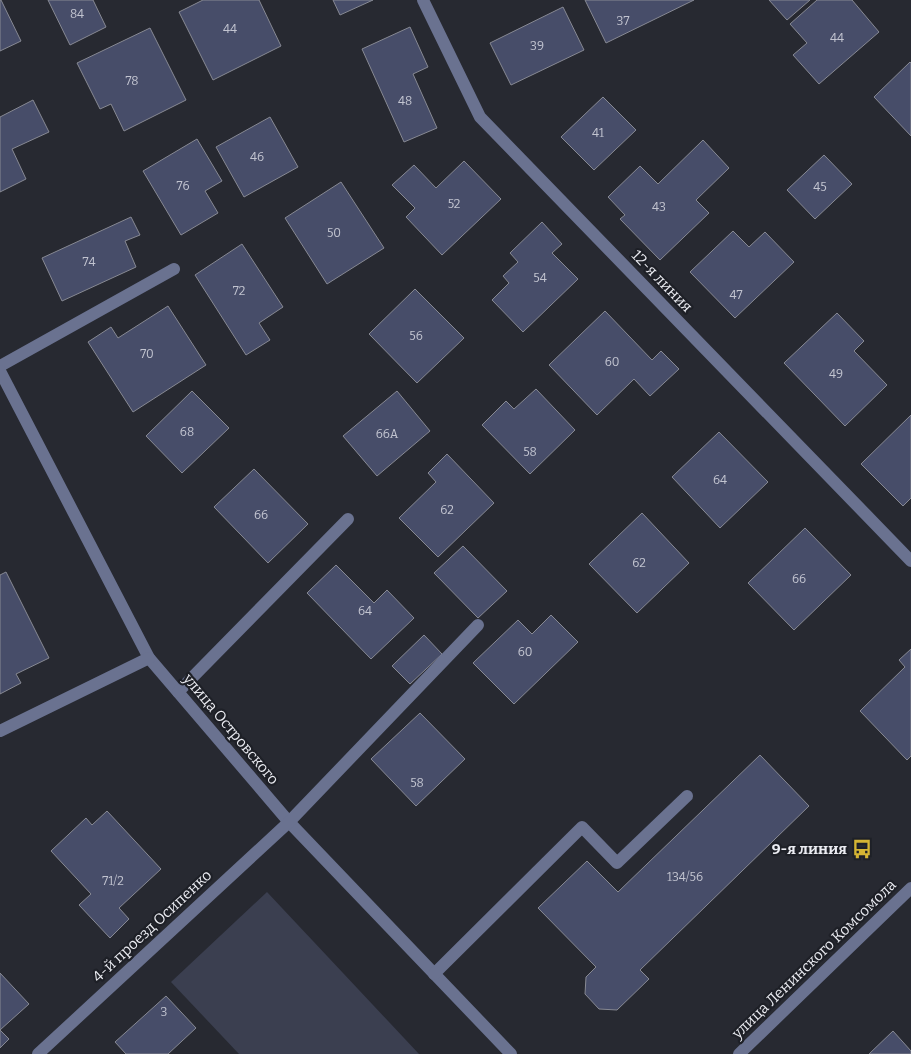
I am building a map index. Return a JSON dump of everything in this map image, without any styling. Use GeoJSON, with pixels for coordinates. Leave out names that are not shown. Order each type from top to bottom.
{"type":"FeatureCollection","features":[{"type":"Feature","properties":{"kind":"street","name":"12-я линия"},"geometry":{"type":"LineString","coordinates":[[423,0],[480,117],[911,561]]}},
{"type":"Feature","properties":{"kind":"street"},"geometry":{"type":"LineString","coordinates":[[0,366],[174,268]]}},
{"type":"Feature","properties":{"kind":"street","name":"улица Островского"},"geometry":{"type":"LineString","coordinates":[[0,371],[149,658],[289,822],[511,1054]]}},
{"type":"Feature","properties":{"kind":"street"},"geometry":{"type":"LineString","coordinates":[[178,692],[348,519]]}},
{"type":"Feature","properties":{"kind":"street","name":"4-й проезд Осипенко"},"geometry":{"type":"LineString","coordinates":[[38,1054],[289,822],[478,625]]}},
{"type":"Feature","properties":{"kind":"street"},"geometry":{"type":"LineString","coordinates":[[0,731],[149,658]]}},
{"type":"Feature","properties":{"kind":"street"},"geometry":{"type":"LineString","coordinates":[[434,974],[582,827],[617,863],[687,796]]}},
{"type":"Feature","properties":{"kind":"street","name":"улица Ленинского Комсомола"},"geometry":{"type":"LineString","coordinates":[[739,1054],[911,888]]}},
{"type":"Feature","properties":{"kind":"shaded area"},"geometry":{"type":"Polygon","coordinates":[[[267,892],[419,1054],[239,1054],[171,982],[267,892]]]}},
{"type":"Feature","properties":{"kind":"building"},"geometry":{"type":"Polygon","coordinates":[[[0,0],[21,41],[0,51],[0,0]]]}},
{"type":"Feature","properties":{"kind":"building"},"geometry":{"type":"Polygon","coordinates":[[[48,0],[93,0],[106,27],[70,45],[48,0]]]}},
{"type":"Feature","properties":{"kind":"building"},"geometry":{"type":"Polygon","coordinates":[[[203,0],[259,0],[281,46],[213,80],[179,12],[203,0]]]}},
{"type":"Feature","properties":{"kind":"building"},"geometry":{"type":"Polygon","coordinates":[[[333,0],[373,0],[340,15],[333,0]]]}},
{"type":"Feature","properties":{"kind":"building"},"geometry":{"type":"Polygon","coordinates":[[[585,0],[694,0],[606,43],[585,0]]]}},
{"type":"Feature","properties":{"kind":"building"},"geometry":{"type":"Polygon","coordinates":[[[769,0],[810,0],[787,20],[769,0]]]}},
{"type":"Feature","properties":{"kind":"building"},"geometry":{"type":"Polygon","coordinates":[[[817,0],[852,0],[879,32],[819,84],[793,55],[807,43],[790,24],[817,0]]]}},
{"type":"Feature","properties":{"kind":"building"},"geometry":{"type":"Polygon","coordinates":[[[563,7],[584,50],[511,85],[490,43],[563,7]]]}},
{"type":"Feature","properties":{"kind":"building"},"geometry":{"type":"Polygon","coordinates":[[[410,27],[428,67],[413,74],[437,128],[404,142],[362,49],[410,27]]]}},
{"type":"Feature","properties":{"kind":"building"},"geometry":{"type":"Polygon","coordinates":[[[150,28],[186,100],[124,131],[111,104],[100,109],[77,63],[150,28]]]}},
{"type":"Feature","properties":{"kind":"building"},"geometry":{"type":"Polygon","coordinates":[[[911,63],[911,136],[874,97],[911,63]]]}},
{"type":"Feature","properties":{"kind":"building"},"geometry":{"type":"Polygon","coordinates":[[[603,97],[636,130],[594,170],[561,137],[603,97]]]}},
{"type":"Feature","properties":{"kind":"building"},"geometry":{"type":"Polygon","coordinates":[[[33,100],[49,132],[12,149],[26,179],[0,192],[0,117],[33,100]]]}},
{"type":"Feature","properties":{"kind":"building"},"geometry":{"type":"Polygon","coordinates":[[[270,117],[298,167],[244,197],[216,147],[270,117]]]}},
{"type":"Feature","properties":{"kind":"building"},"geometry":{"type":"Polygon","coordinates":[[[197,139],[222,181],[205,191],[218,213],[181,235],[143,171],[197,139]]]}},
{"type":"Feature","properties":{"kind":"building"},"geometry":{"type":"Polygon","coordinates":[[[703,140],[729,168],[696,200],[709,213],[660,260],[620,219],[625,215],[608,197],[640,166],[658,184],[703,140]]]}},
{"type":"Feature","properties":{"kind":"building"},"geometry":{"type":"Polygon","coordinates":[[[824,155],[852,184],[815,219],[787,190],[824,155]]]}},
{"type":"Feature","properties":{"kind":"building"},"geometry":{"type":"Polygon","coordinates":[[[464,161],[501,199],[442,255],[406,217],[415,208],[392,185],[414,165],[436,188],[464,161]]]}},
{"type":"Feature","properties":{"kind":"building"},"geometry":{"type":"Polygon","coordinates":[[[341,182],[384,248],[327,284],[285,218],[341,182]]]}},
{"type":"Feature","properties":{"kind":"building"},"geometry":{"type":"Polygon","coordinates":[[[131,217],[140,235],[125,241],[136,267],[62,301],[42,258],[131,217]]]}},
{"type":"Feature","properties":{"kind":"building"},"geometry":{"type":"Polygon","coordinates":[[[542,222],[562,244],[552,253],[578,279],[523,332],[492,300],[509,283],[503,276],[518,262],[510,253],[542,222]]]}},
{"type":"Feature","properties":{"kind":"building"},"geometry":{"type":"Polygon","coordinates":[[[733,231],[749,247],[765,232],[794,262],[735,318],[690,272],[733,231]]]}},
{"type":"Feature","properties":{"kind":"building"},"geometry":{"type":"Polygon","coordinates":[[[242,244],[283,307],[259,323],[270,340],[246,355],[195,275],[242,244]]]}},
{"type":"Feature","properties":{"kind":"building"},"geometry":{"type":"Polygon","coordinates":[[[415,289],[464,338],[417,383],[369,334],[415,289]]]}},
{"type":"Feature","properties":{"kind":"building"},"geometry":{"type":"Polygon","coordinates":[[[168,306],[206,365],[133,412],[88,342],[111,327],[118,338],[168,306]]]}},
{"type":"Feature","properties":{"kind":"building"},"geometry":{"type":"Polygon","coordinates":[[[605,311],[652,360],[661,351],[679,369],[650,396],[634,379],[597,415],[549,365],[605,311]]]}},
{"type":"Feature","properties":{"kind":"building"},"geometry":{"type":"Polygon","coordinates":[[[837,313],[864,341],[854,351],[887,385],[845,426],[784,363],[837,313]]]}},
{"type":"Feature","properties":{"kind":"building"},"geometry":{"type":"Polygon","coordinates":[[[536,389],[575,430],[530,474],[482,425],[506,401],[514,409],[536,389]]]}},
{"type":"Feature","properties":{"kind":"building"},"geometry":{"type":"Polygon","coordinates":[[[192,391],[229,428],[182,473],[146,436],[192,391]]]}},
{"type":"Feature","properties":{"kind":"building"},"geometry":{"type":"Polygon","coordinates":[[[397,391],[430,431],[377,476],[343,436],[397,391]]]}},
{"type":"Feature","properties":{"kind":"building"},"geometry":{"type":"Polygon","coordinates":[[[911,415],[911,498],[903,506],[861,464],[911,415]]]}},
{"type":"Feature","properties":{"kind":"building"},"geometry":{"type":"Polygon","coordinates":[[[719,432],[768,482],[720,528],[672,477],[719,432]]]}},
{"type":"Feature","properties":{"kind":"building"},"geometry":{"type":"Polygon","coordinates":[[[447,454],[494,503],[438,557],[399,518],[436,482],[428,473],[447,454]]]}},
{"type":"Feature","properties":{"kind":"building"},"geometry":{"type":"Polygon","coordinates":[[[254,469],[308,524],[268,563],[214,507],[254,469]]]}},
{"type":"Feature","properties":{"kind":"building"},"geometry":{"type":"Polygon","coordinates":[[[642,513],[689,563],[637,613],[589,564],[642,513]]]}},
{"type":"Feature","properties":{"kind":"building"},"geometry":{"type":"Polygon","coordinates":[[[805,528],[851,575],[794,630],[748,583],[805,528]]]}},
{"type":"Feature","properties":{"kind":"building"},"geometry":{"type":"Polygon","coordinates":[[[463,546],[507,591],[478,618],[434,573],[463,546]]]}},
{"type":"Feature","properties":{"kind":"building"},"geometry":{"type":"Polygon","coordinates":[[[336,565],[374,603],[387,590],[414,618],[371,659],[307,593],[336,565]]]}},
{"type":"Feature","properties":{"kind":"building"},"geometry":{"type":"Polygon","coordinates":[[[6,572],[49,658],[16,674],[21,683],[0,694],[0,575],[6,572]]]}},
{"type":"Feature","properties":{"kind":"building"},"geometry":{"type":"Polygon","coordinates":[[[551,615],[578,642],[514,704],[473,663],[518,620],[532,634],[551,615]]]}},
{"type":"Feature","properties":{"kind":"building"},"geometry":{"type":"Polygon","coordinates":[[[424,635],[442,654],[410,684],[392,666],[424,635]]]}},
{"type":"Feature","properties":{"kind":"building"},"geometry":{"type":"Polygon","coordinates":[[[911,649],[911,756],[907,760],[860,711],[905,667],[899,660],[911,649]]]}},
{"type":"Feature","properties":{"kind":"building"},"geometry":{"type":"Polygon","coordinates":[[[420,713],[465,759],[416,806],[371,759],[420,713]]]}},
{"type":"Feature","properties":{"kind":"building"},"geometry":{"type":"Polygon","coordinates":[[[760,755],[809,806],[640,970],[649,979],[617,1010],[599,1009],[585,994],[586,977],[596,967],[538,908],[587,861],[618,892],[760,755]]]}},
{"type":"Feature","properties":{"kind":"building"},"geometry":{"type":"Polygon","coordinates":[[[107,811],[161,869],[119,908],[129,919],[110,938],[79,905],[91,894],[51,851],[86,818],[92,825],[107,811]]]}},
{"type":"Feature","properties":{"kind":"building"},"geometry":{"type":"Polygon","coordinates":[[[0,973],[29,1004],[0,1030],[0,973]]]}},
{"type":"Feature","properties":{"kind":"building"},"geometry":{"type":"Polygon","coordinates":[[[166,996],[196,1028],[168,1054],[126,1054],[115,1042],[166,996]]]}},
{"type":"Feature","properties":{"kind":"building"},"geometry":{"type":"Polygon","coordinates":[[[0,1030],[9,1039],[0,1048],[0,1030]]]}},
{"type":"Feature","properties":{"kind":"building"},"geometry":{"type":"Polygon","coordinates":[[[893,1031],[911,1051],[911,1054],[869,1054],[893,1031]]]}},
{"type":"Feature","properties":{"kind":"place","name":"9-я линия"},"geometry":{"type":"Point","coordinates":[862,849]}}]}
